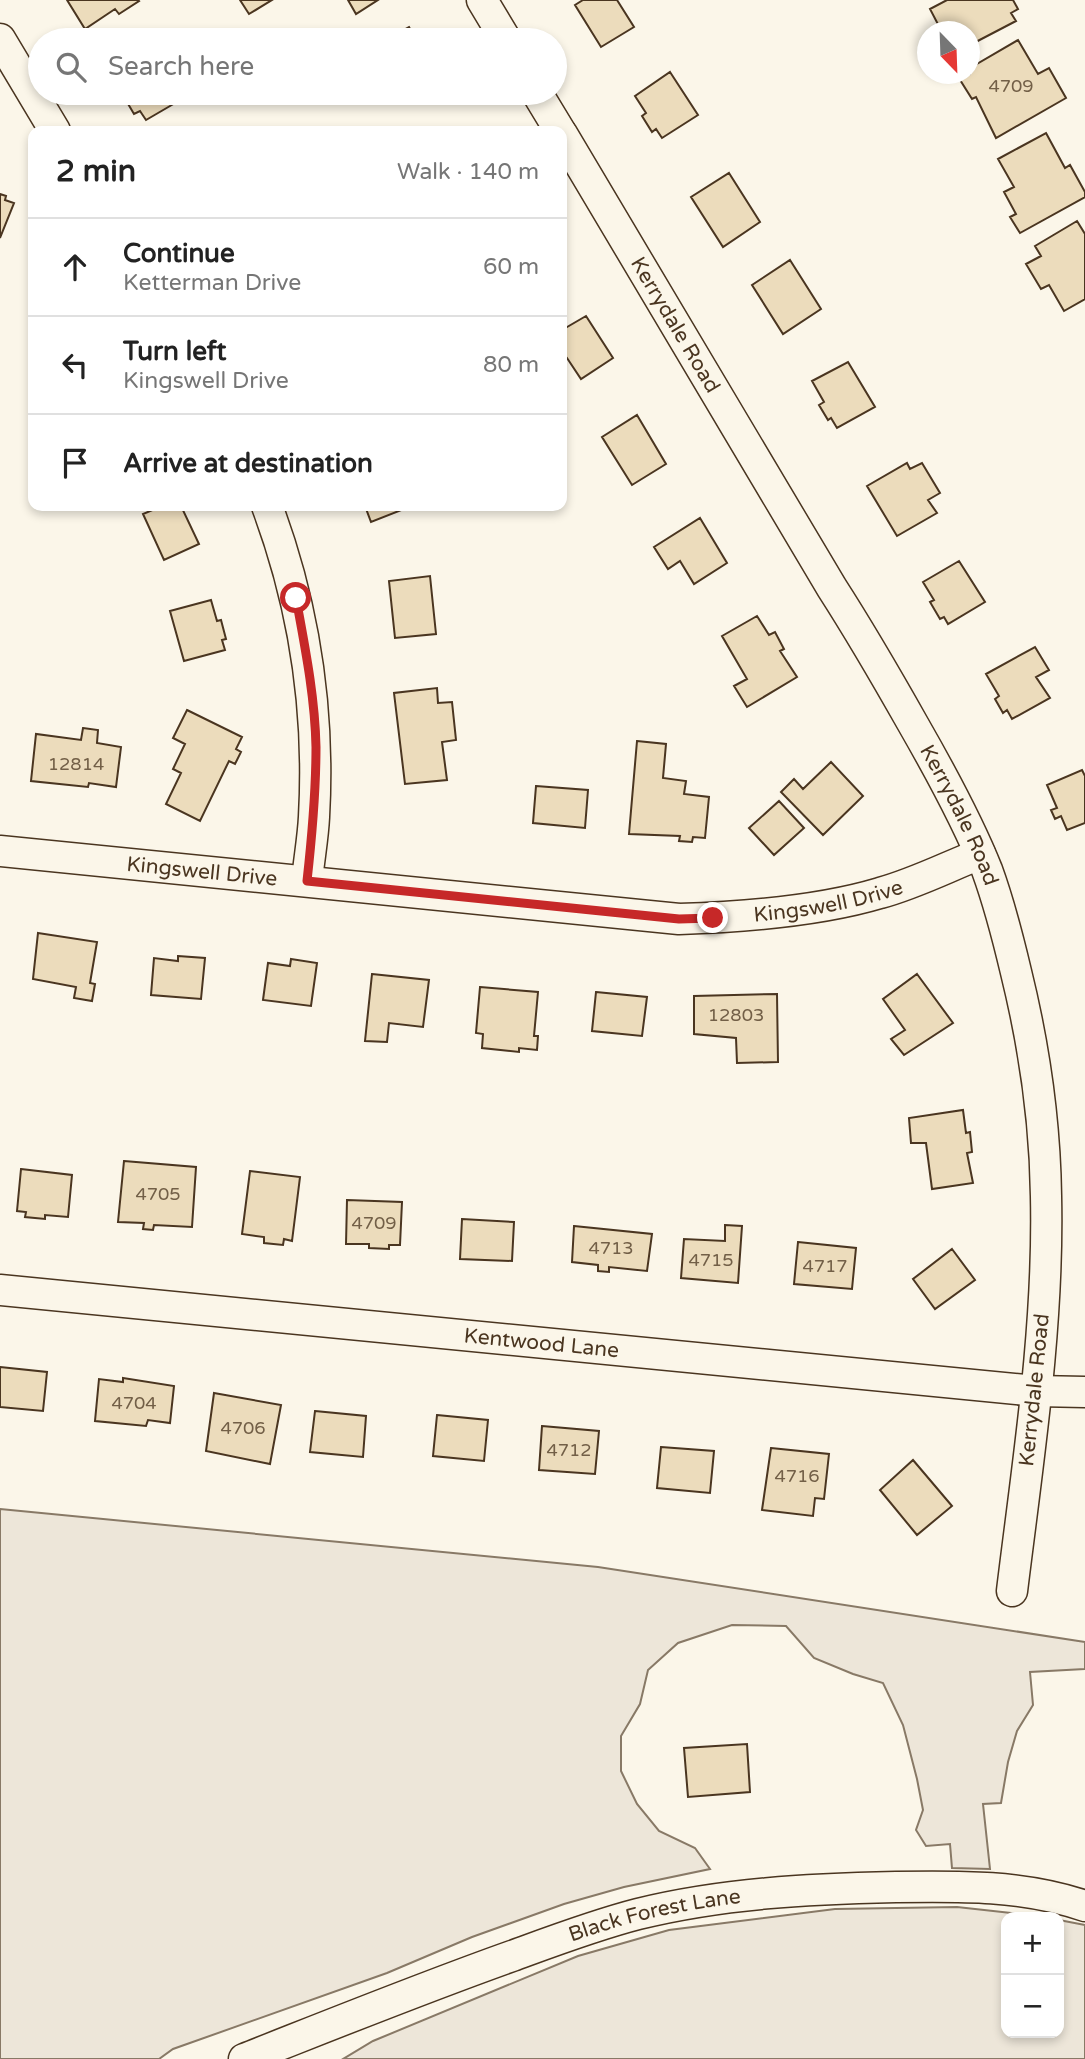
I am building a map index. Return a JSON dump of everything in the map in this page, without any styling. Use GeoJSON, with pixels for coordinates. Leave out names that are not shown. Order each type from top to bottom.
{"type":"FeatureCollection","features":[{"type":"Feature","properties":{"kind":"street"},"geometry":{"type":"LineString","coordinates":[[482,0],[499,28]]}},
{"type":"Feature","properties":{"kind":"street"},"geometry":{"type":"LineString","coordinates":[[0,39],[8,70],[28,96]]}},
{"type":"Feature","properties":{"kind":"street"},"geometry":{"type":"LineString","coordinates":[[35,105],[51,126]]}},
{"type":"Feature","properties":{"kind":"street","name":"Kerrydale Road"},"geometry":{"type":"LineString","coordinates":[[544,105],[557,126]]}},
{"type":"Feature","properties":{"kind":"street","name":"Kerrydale Road"},"geometry":{"type":"LineString","coordinates":[[567,143],[939,770],[980,854],[1006,932],[1027,1019],[1042,1126],[1046,1197],[1044,1286],[1036,1391],[1012,1591]]}},
{"type":"Feature","properties":{"kind":"street"},"geometry":{"type":"LineString","coordinates":[[269,511],[296,598],[309,671],[316,745],[314,819],[307,881]]}},
{"type":"Feature","properties":{"kind":"street","name":"Kingswell Drive"},"geometry":{"type":"LineString","coordinates":[[0,851],[679,919],[797,910],[881,893],[980,854]]}},
{"type":"Feature","properties":{"kind":"street","name":"Kentwood Lane"},"geometry":{"type":"LineString","coordinates":[[0,1290],[1036,1391],[1085,1392]]}},
{"type":"Feature","properties":{"kind":"street","name":"Black Forest Lane"},"geometry":{"type":"LineString","coordinates":[[244,2059],[560,1938],[638,1914],[702,1902],[764,1892],[938,1886],[1009,1889],[1085,1906]]}},
{"type":"Feature","properties":{"kind":"shaded area"},"geometry":{"type":"Polygon","coordinates":[[[0,1509],[598,1567],[1085,1642],[1085,1669],[1030,1672],[1033,1705],[1017,1731],[1001,1803],[983,1804],[990,1869],[952,1868],[950,1844],[926,1846],[916,1830],[923,1810],[917,1779],[903,1725],[883,1683],[814,1658],[786,1626],[732,1625],[678,1643],[648,1670],[640,1704],[621,1736],[621,1771],[637,1804],[659,1831],[695,1848],[710,1869],[624,1887],[564,1904],[472,1937],[387,1973],[173,2049],[159,2059],[0,2059],[0,1509]]]}},
{"type":"Feature","properties":{"kind":"shaded area"},"geometry":{"type":"Polygon","coordinates":[[[957,1907],[1002,1912],[1001,2038],[1064,2038],[1064,1921],[1085,1925],[1085,2059],[343,2059],[373,2041],[578,1956],[669,1930],[835,1909],[957,1907]]]}},
{"type":"Feature","properties":{"kind":"building"},"geometry":{"type":"Polygon","coordinates":[[[67,0],[139,1],[119,14],[115,9],[84,28],[67,0]]]}},
{"type":"Feature","properties":{"kind":"building"},"geometry":{"type":"Polygon","coordinates":[[[240,0],[272,0],[249,14],[240,0]]]}},
{"type":"Feature","properties":{"kind":"building"},"geometry":{"type":"Polygon","coordinates":[[[348,0],[378,0],[356,14],[348,0]]]}},
{"type":"Feature","properties":{"kind":"building"},"geometry":{"type":"Polygon","coordinates":[[[583,0],[617,0],[634,27],[601,47],[575,5],[583,0]]]}},
{"type":"Feature","properties":{"kind":"building"},"geometry":{"type":"Polygon","coordinates":[[[947,0],[1013,0],[1018,9],[1011,13],[1016,21],[980,40],[980,21],[936,21],[930,9],[947,0]]]}},
{"type":"Feature","properties":{"kind":"building"},"geometry":{"type":"Polygon","coordinates":[[[1018,40],[1038,74],[1049,68],[1066,98],[996,138],[976,97],[972,99],[963,84],[980,84],[980,62],[1018,40]]]}},
{"type":"Feature","properties":{"kind":"building"},"geometry":{"type":"Polygon","coordinates":[[[670,72],[698,115],[662,138],[656,129],[652,132],[642,116],[646,113],[635,96],[670,72]]]}},
{"type":"Feature","properties":{"kind":"building"},"geometry":{"type":"Polygon","coordinates":[[[129,105],[172,105],[146,120],[140,111],[134,114],[129,105]]]}},
{"type":"Feature","properties":{"kind":"building"},"geometry":{"type":"Polygon","coordinates":[[[1046,133],[1065,168],[1070,165],[1085,192],[1085,197],[1020,233],[1010,217],[1016,214],[1004,192],[1014,187],[998,159],[1046,133]]]}},
{"type":"Feature","properties":{"kind":"building"},"geometry":{"type":"Polygon","coordinates":[[[729,173],[760,222],[723,247],[691,197],[729,173]]]}},
{"type":"Feature","properties":{"kind":"building"},"geometry":{"type":"Polygon","coordinates":[[[0,194],[6,196],[5,200],[14,203],[0,238],[0,194]]]}},
{"type":"Feature","properties":{"kind":"building"},"geometry":{"type":"Polygon","coordinates":[[[1077,221],[1085,234],[1085,299],[1064,311],[1049,285],[1041,289],[1026,264],[1041,256],[1035,246],[1077,221]]]}},
{"type":"Feature","properties":{"kind":"building"},"geometry":{"type":"Polygon","coordinates":[[[790,260],[821,309],[783,334],[752,285],[790,260]]]}},
{"type":"Feature","properties":{"kind":"building"},"geometry":{"type":"Polygon","coordinates":[[[586,316],[613,358],[581,379],[567,358],[567,327],[586,316]]]}},
{"type":"Feature","properties":{"kind":"building"},"geometry":{"type":"Polygon","coordinates":[[[848,362],[875,407],[837,428],[831,418],[828,420],[819,405],[824,402],[812,381],[848,362]]]}},
{"type":"Feature","properties":{"kind":"building"},"geometry":{"type":"Polygon","coordinates":[[[637,415],[666,464],[632,485],[602,437],[637,415]]]}},
{"type":"Feature","properties":{"kind":"building"},"geometry":{"type":"Polygon","coordinates":[[[907,463],[910,469],[922,463],[940,493],[928,500],[937,513],[897,536],[867,486],[907,463]]]}},
{"type":"Feature","properties":{"kind":"building"},"geometry":{"type":"Polygon","coordinates":[[[150,511],[183,511],[199,544],[164,560],[143,514],[150,511]]]}},
{"type":"Feature","properties":{"kind":"building"},"geometry":{"type":"Polygon","coordinates":[[[367,511],[399,511],[371,522],[367,511]]]}},
{"type":"Feature","properties":{"kind":"building"},"geometry":{"type":"Polygon","coordinates":[[[700,518],[727,563],[694,584],[680,561],[668,569],[654,547],[700,518]]]}},
{"type":"Feature","properties":{"kind":"building"},"geometry":{"type":"Polygon","coordinates":[[[959,561],[985,602],[948,624],[944,617],[940,619],[930,602],[934,600],[923,582],[959,561]]]}},
{"type":"Feature","properties":{"kind":"building"},"geometry":{"type":"Polygon","coordinates":[[[430,576],[436,634],[395,638],[389,581],[430,576]]]}},
{"type":"Feature","properties":{"kind":"building"},"geometry":{"type":"Polygon","coordinates":[[[211,600],[217,621],[221,620],[226,639],[222,640],[225,650],[184,661],[170,611],[211,600]]]}},
{"type":"Feature","properties":{"kind":"building"},"geometry":{"type":"Polygon","coordinates":[[[757,616],[769,635],[775,632],[784,649],[780,651],[797,677],[747,707],[734,686],[747,679],[722,636],[757,616]]]}},
{"type":"Feature","properties":{"kind":"building"},"geometry":{"type":"Polygon","coordinates":[[[1035,647],[1049,670],[1036,677],[1050,698],[1012,719],[1007,710],[1003,713],[995,699],[999,696],[986,674],[1035,647]]]}},
{"type":"Feature","properties":{"kind":"building"},"geometry":{"type":"Polygon","coordinates":[[[437,688],[438,703],[452,702],[456,740],[442,742],[447,780],[405,784],[394,693],[437,688]]]}},
{"type":"Feature","properties":{"kind":"building"},"geometry":{"type":"Polygon","coordinates":[[[187,710],[242,737],[236,749],[241,752],[235,764],[229,761],[200,821],[166,804],[181,773],[173,769],[185,744],[173,738],[187,710]]]}},
{"type":"Feature","properties":{"kind":"building"},"geometry":{"type":"Polygon","coordinates":[[[83,728],[98,730],[97,743],[121,747],[116,787],[31,781],[36,734],[81,740],[83,728]]]}},
{"type":"Feature","properties":{"kind":"building"},"geometry":{"type":"Polygon","coordinates":[[[637,741],[666,744],[663,778],[686,781],[684,794],[709,797],[705,838],[693,837],[692,842],[679,841],[680,836],[629,834],[637,741]]]}},
{"type":"Feature","properties":{"kind":"building"},"geometry":{"type":"Polygon","coordinates":[[[831,762],[863,796],[823,835],[781,792],[794,779],[803,789],[831,762]]]}},
{"type":"Feature","properties":{"kind":"building"},"geometry":{"type":"Polygon","coordinates":[[[1082,770],[1085,776],[1085,823],[1067,830],[1061,816],[1055,819],[1051,810],[1057,808],[1047,785],[1082,770]]]}},
{"type":"Feature","properties":{"kind":"building"},"geometry":{"type":"Polygon","coordinates":[[[536,786],[588,790],[585,828],[533,823],[536,786]]]}},
{"type":"Feature","properties":{"kind":"building"},"geometry":{"type":"Polygon","coordinates":[[[779,801],[804,828],[774,855],[749,828],[779,801]]]}},
{"type":"Feature","properties":{"kind":"building"},"geometry":{"type":"Polygon","coordinates":[[[38,933],[97,942],[90,983],[95,984],[92,1001],[74,998],[76,987],[33,979],[38,933]]]}},
{"type":"Feature","properties":{"kind":"building"},"geometry":{"type":"Polygon","coordinates":[[[178,956],[205,958],[201,999],[151,995],[154,958],[178,961],[178,956]]]}},
{"type":"Feature","properties":{"kind":"building"},"geometry":{"type":"Polygon","coordinates":[[[291,959],[317,963],[311,1006],[263,1000],[268,963],[290,966],[291,959]]]}},
{"type":"Feature","properties":{"kind":"building"},"geometry":{"type":"Polygon","coordinates":[[[372,974],[429,980],[423,1027],[389,1023],[387,1042],[365,1041],[372,974]]]}},
{"type":"Feature","properties":{"kind":"building"},"geometry":{"type":"Polygon","coordinates":[[[917,974],[953,1023],[904,1055],[891,1039],[905,1030],[883,999],[917,974]]]}},
{"type":"Feature","properties":{"kind":"building"},"geometry":{"type":"Polygon","coordinates":[[[480,987],[538,992],[534,1036],[538,1036],[537,1050],[519,1048],[519,1052],[482,1048],[483,1034],[476,1033],[480,987]]]}},
{"type":"Feature","properties":{"kind":"building"},"geometry":{"type":"Polygon","coordinates":[[[596,992],[647,997],[642,1036],[592,1031],[596,992]]]}},
{"type":"Feature","properties":{"kind":"building"},"geometry":{"type":"Polygon","coordinates":[[[777,994],[778,1062],[737,1063],[736,1038],[694,1034],[694,996],[777,994]]]}},
{"type":"Feature","properties":{"kind":"building"},"geometry":{"type":"Polygon","coordinates":[[[963,1110],[966,1133],[970,1132],[972,1152],[967,1153],[973,1183],[932,1189],[926,1143],[911,1143],[909,1118],[963,1110]]]}},
{"type":"Feature","properties":{"kind":"building"},"geometry":{"type":"Polygon","coordinates":[[[124,1161],[196,1167],[192,1227],[154,1225],[153,1230],[143,1229],[144,1223],[118,1222],[124,1161]]]}},
{"type":"Feature","properties":{"kind":"building"},"geometry":{"type":"Polygon","coordinates":[[[21,1169],[72,1175],[68,1217],[25,1217],[26,1212],[17,1211],[21,1169]]]}},
{"type":"Feature","properties":{"kind":"building"},"geometry":{"type":"Polygon","coordinates":[[[250,1171],[300,1177],[292,1241],[284,1239],[283,1245],[264,1243],[264,1237],[242,1234],[250,1171]]]}},
{"type":"Feature","properties":{"kind":"building"},"geometry":{"type":"Polygon","coordinates":[[[347,1200],[402,1202],[400,1245],[389,1245],[389,1249],[369,1248],[369,1244],[346,1244],[347,1200]]]}},
{"type":"Feature","properties":{"kind":"building"},"geometry":{"type":"Polygon","coordinates":[[[462,1219],[514,1222],[512,1261],[460,1259],[462,1219]]]}},
{"type":"Feature","properties":{"kind":"building"},"geometry":{"type":"Polygon","coordinates":[[[725,1225],[742,1226],[738,1283],[681,1278],[684,1239],[725,1241],[725,1225]]]}},
{"type":"Feature","properties":{"kind":"building"},"geometry":{"type":"Polygon","coordinates":[[[574,1226],[652,1234],[647,1271],[609,1267],[609,1272],[598,1271],[598,1265],[572,1262],[574,1226]]]}},
{"type":"Feature","properties":{"kind":"building"},"geometry":{"type":"Polygon","coordinates":[[[798,1242],[856,1248],[852,1289],[794,1284],[798,1242]]]}},
{"type":"Feature","properties":{"kind":"building"},"geometry":{"type":"Polygon","coordinates":[[[952,1249],[975,1280],[935,1309],[913,1279],[952,1249]]]}},
{"type":"Feature","properties":{"kind":"building"},"geometry":{"type":"Polygon","coordinates":[[[0,1367],[47,1372],[43,1411],[0,1407],[0,1367]]]}},
{"type":"Feature","properties":{"kind":"building"},"geometry":{"type":"Polygon","coordinates":[[[123,1378],[174,1386],[170,1423],[148,1420],[146,1426],[95,1421],[99,1379],[123,1382],[123,1378]]]}},
{"type":"Feature","properties":{"kind":"building"},"geometry":{"type":"Polygon","coordinates":[[[214,1393],[281,1405],[270,1464],[206,1451],[214,1393]]]}},
{"type":"Feature","properties":{"kind":"building"},"geometry":{"type":"Polygon","coordinates":[[[315,1411],[366,1416],[363,1457],[310,1452],[315,1411]]]}},
{"type":"Feature","properties":{"kind":"building"},"geometry":{"type":"Polygon","coordinates":[[[437,1415],[488,1420],[484,1461],[433,1456],[437,1415]]]}},
{"type":"Feature","properties":{"kind":"building"},"geometry":{"type":"Polygon","coordinates":[[[542,1426],[599,1431],[595,1474],[539,1470],[542,1426]]]}},
{"type":"Feature","properties":{"kind":"building"},"geometry":{"type":"Polygon","coordinates":[[[661,1447],[714,1451],[710,1493],[657,1488],[661,1447]]]}},
{"type":"Feature","properties":{"kind":"building"},"geometry":{"type":"Polygon","coordinates":[[[771,1448],[829,1454],[824,1499],[815,1498],[813,1516],[762,1510],[771,1448]]]}},
{"type":"Feature","properties":{"kind":"building"},"geometry":{"type":"Polygon","coordinates":[[[913,1460],[952,1506],[917,1535],[880,1490],[913,1460]]]}},
{"type":"Feature","properties":{"kind":"building"},"geometry":{"type":"Polygon","coordinates":[[[747,1744],[750,1792],[688,1797],[684,1748],[747,1744]]]}},
{"type":"Feature","properties":{"kind":"route"},"geometry":{"type":"LineString","coordinates":[[296,598],[309,671],[316,745],[314,819],[307,881],[679,919],[713,918]]}}]}
